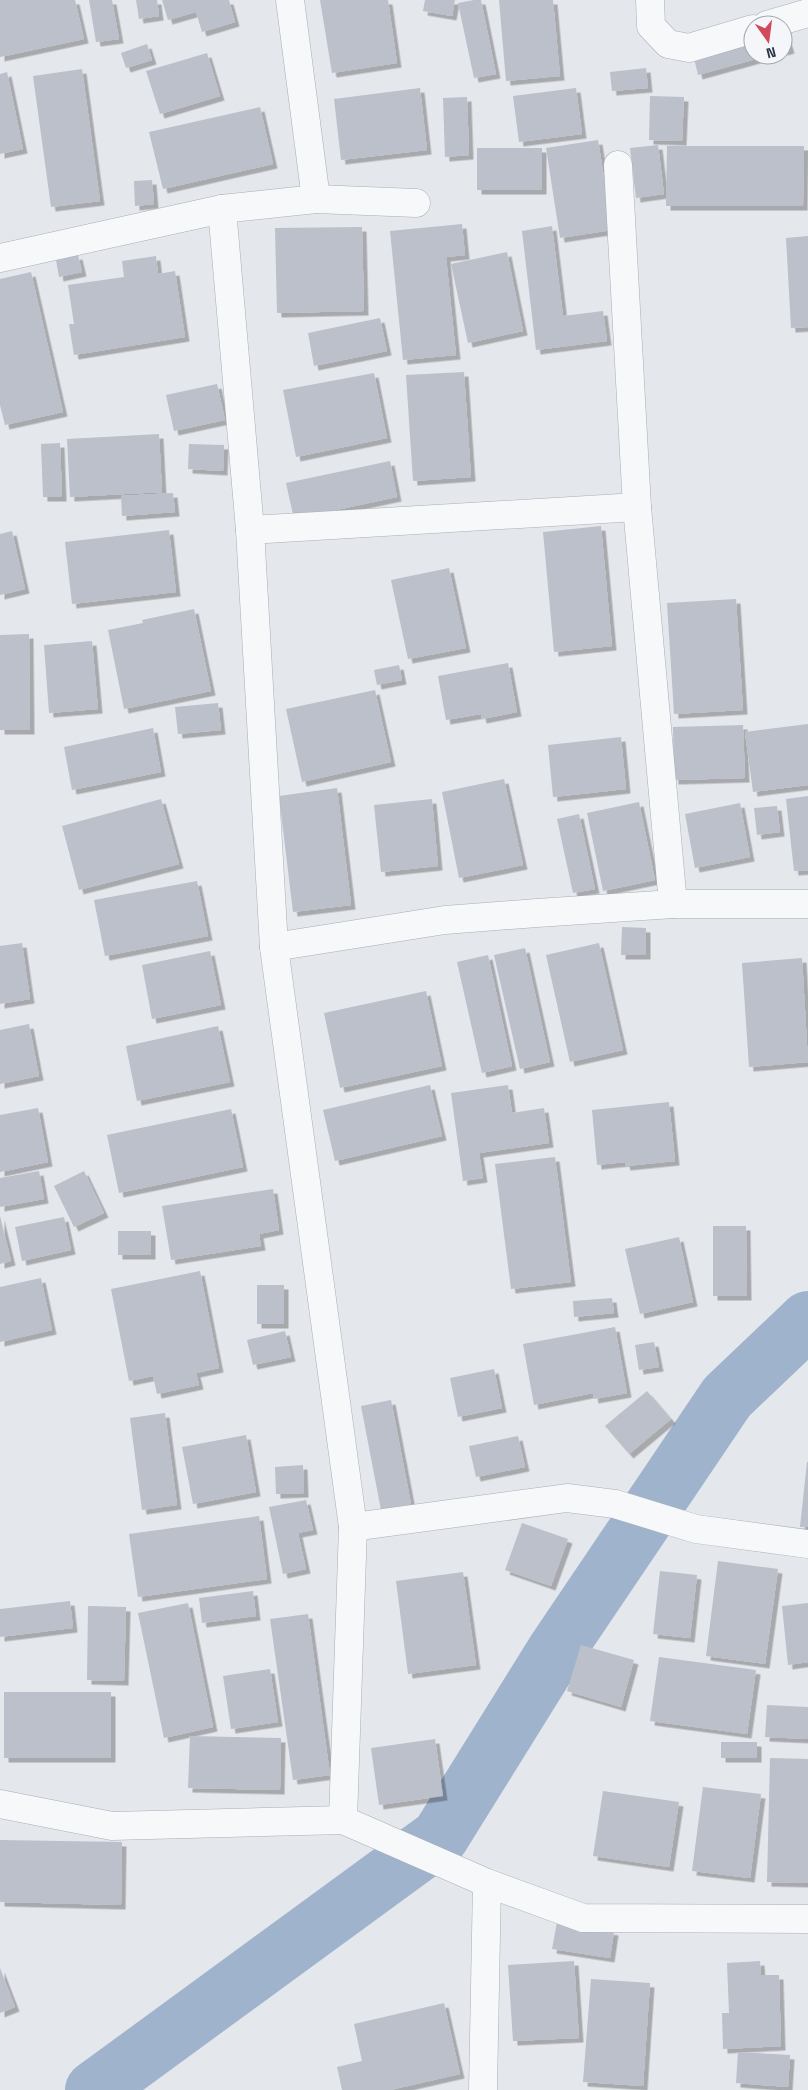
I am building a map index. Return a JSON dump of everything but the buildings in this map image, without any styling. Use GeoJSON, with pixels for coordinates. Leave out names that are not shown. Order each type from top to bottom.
{"type":"FeatureCollection","features":[{"type":"Feature","properties":{"kind":"street"},"geometry":{"type":"LineString","coordinates":[[290,0],[316,199]]}},
{"type":"Feature","properties":{"kind":"street"},"geometry":{"type":"LineString","coordinates":[[650,0],[651,26],[668,44],[689,48],[743,32]]}},
{"type":"Feature","properties":{"kind":"street"},"geometry":{"type":"LineString","coordinates":[[793,17],[808,13]]}},
{"type":"Feature","properties":{"kind":"street"},"geometry":{"type":"LineString","coordinates":[[618,165],[637,507],[673,904]]}},
{"type":"Feature","properties":{"kind":"street"},"geometry":{"type":"LineString","coordinates":[[0,258],[222,209],[316,199],[416,203]]}},
{"type":"Feature","properties":{"kind":"street"},"geometry":{"type":"LineString","coordinates":[[222,209],[250,530],[274,947],[353,1527],[343,1820]]}},
{"type":"Feature","properties":{"kind":"street"},"geometry":{"type":"LineString","coordinates":[[250,530],[637,507]]}},
{"type":"Feature","properties":{"kind":"street"},"geometry":{"type":"LineString","coordinates":[[274,947],[445,920],[673,904],[808,904]]}},
{"type":"Feature","properties":{"kind":"street"},"geometry":{"type":"LineString","coordinates":[[353,1527],[567,1498],[614,1504],[696,1529],[808,1544]]}},
{"type":"Feature","properties":{"kind":"street"},"geometry":{"type":"LineString","coordinates":[[0,1804],[112,1826],[343,1820],[487,1883],[583,1918],[808,1919]]}},
{"type":"Feature","properties":{"kind":"street"},"geometry":{"type":"LineString","coordinates":[[483,2090],[487,1883]]}},
{"type":"Feature","properties":{"kind":"waterway"},"geometry":{"type":"LineString","coordinates":[[94,2090],[440,1837],[555,1652],[727,1397],[808,1320]]}}]}
